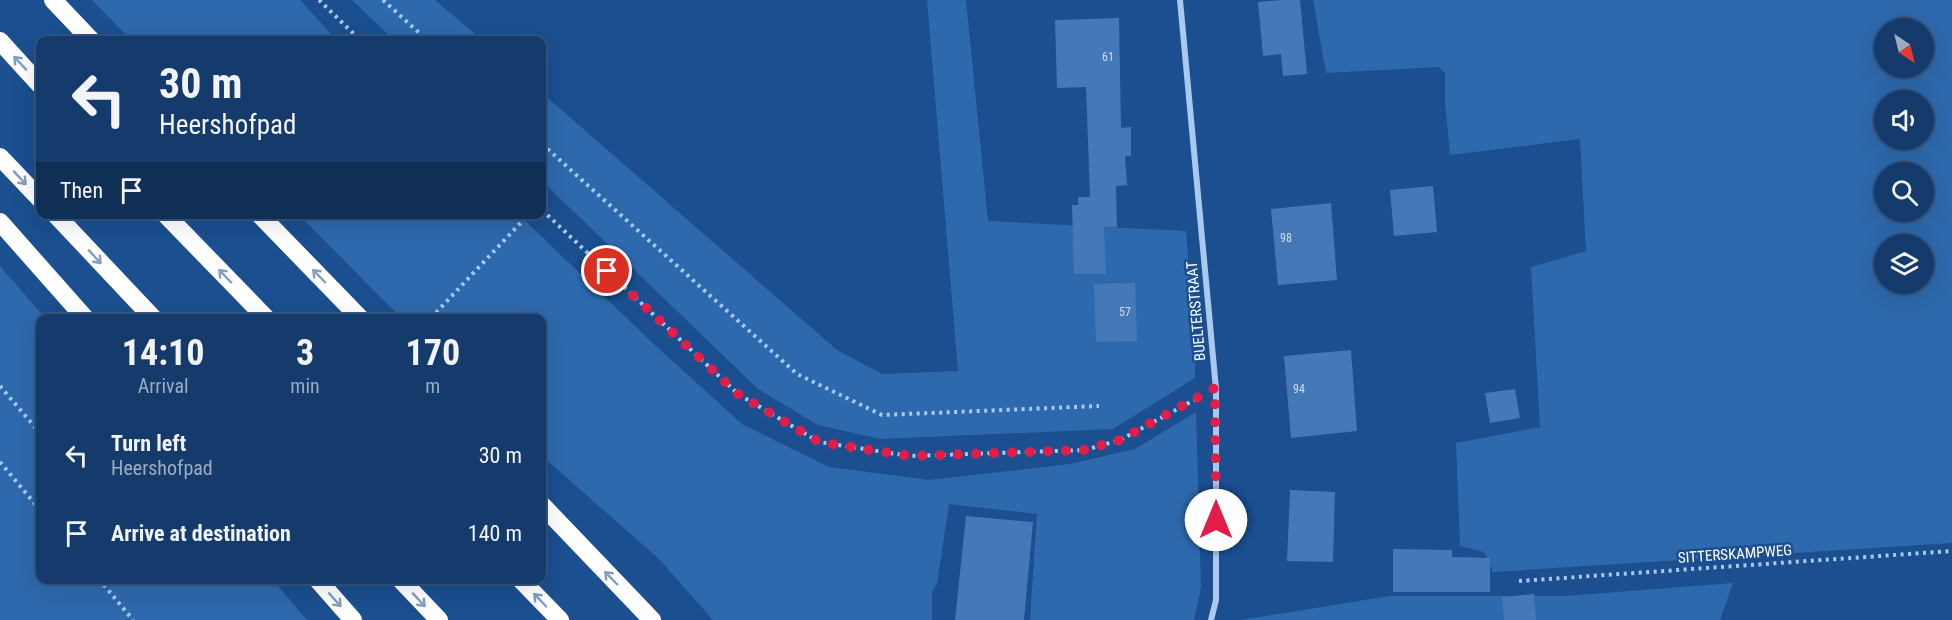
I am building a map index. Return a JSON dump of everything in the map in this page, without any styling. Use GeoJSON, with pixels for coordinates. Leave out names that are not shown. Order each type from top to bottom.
{"type":"FeatureCollection","features":[{"type":"Feature","properties":{"kind":"highway"},"geometry":{"type":"LineString","coordinates":[[53,0],[86,36]]}},
{"type":"Feature","properties":{"kind":"highway"},"geometry":{"type":"LineString","coordinates":[[0,42],[36,81]]}},
{"type":"Feature","properties":{"kind":"highway"},"geometry":{"type":"LineString","coordinates":[[0,157],[36,196]]}},
{"type":"Feature","properties":{"kind":"highway"},"geometry":{"type":"LineString","coordinates":[[60,219],[149,314]]}},
{"type":"Feature","properties":{"kind":"highway"},"geometry":{"type":"LineString","coordinates":[[170,219],[262,314]]}},
{"type":"Feature","properties":{"kind":"highway"},"geometry":{"type":"LineString","coordinates":[[264,219],[356,314]]}},
{"type":"Feature","properties":{"kind":"highway"},"geometry":{"type":"LineString","coordinates":[[0,222],[81,314]]}},
{"type":"Feature","properties":{"kind":"highway"},"geometry":{"type":"LineString","coordinates":[[546,509],[652,620]]}},
{"type":"Feature","properties":{"kind":"highway"},"geometry":{"type":"LineString","coordinates":[[321,584],[353,620]]}},
{"type":"Feature","properties":{"kind":"highway"},"geometry":{"type":"LineString","coordinates":[[405,584],[439,620]]}},
{"type":"Feature","properties":{"kind":"highway"},"geometry":{"type":"LineString","coordinates":[[525,584],[560,620]]}},
{"type":"Feature","properties":{"kind":"street","name":"BUELTERSTRAAT"},"geometry":{"type":"LineString","coordinates":[[1180,0],[1215,388],[1216,600],[1211,620]]}},
{"type":"Feature","properties":{"kind":"path"},"geometry":{"type":"LineString","coordinates":[[319,0],[356,36]]}},
{"type":"Feature","properties":{"kind":"path"},"geometry":{"type":"LineString","coordinates":[[382,0],[422,36]]}},
{"type":"Feature","properties":{"kind":"path"},"geometry":{"type":"LineString","coordinates":[[546,148],[797,375],[882,415],[1099,406]]}},
{"type":"Feature","properties":{"kind":"path"},"geometry":{"type":"LineString","coordinates":[[546,214],[738,394],[819,442],[910,456],[1085,450],[1120,440],[1215,388]]}},
{"type":"Feature","properties":{"kind":"path"},"geometry":{"type":"LineString","coordinates":[[435,314],[524,219]]}},
{"type":"Feature","properties":{"kind":"path"},"geometry":{"type":"LineString","coordinates":[[0,386],[36,428]]}},
{"type":"Feature","properties":{"kind":"path"},"geometry":{"type":"LineString","coordinates":[[0,462],[36,505]]}},
{"type":"Feature","properties":{"kind":"path","name":"SITTERSKAMPWEG"},"geometry":{"type":"LineString","coordinates":[[1519,581],[1952,551]]}},
{"type":"Feature","properties":{"kind":"path"},"geometry":{"type":"LineString","coordinates":[[103,584],[133,620]]}},
{"type":"Feature","properties":{"kind":"shaded area"},"geometry":{"type":"Polygon","coordinates":[[[92,0],[300,0],[333,36],[127,36],[92,0]]]}},
{"type":"Feature","properties":{"kind":"shaded area"},"geometry":{"type":"Polygon","coordinates":[[[352,0],[435,0],[477,36],[390,36],[352,0]]]}},
{"type":"Feature","properties":{"kind":"shaded area"},"geometry":{"type":"Polygon","coordinates":[[[927,0],[966,0],[988,221],[1186,231],[1195,343],[1195,378],[1113,429],[880,439],[818,425],[758,389],[546,185],[546,96],[837,350],[882,374],[958,371],[927,0]]]}},
{"type":"Feature","properties":{"kind":"shaded area"},"geometry":{"type":"Polygon","coordinates":[[[1313,0],[1952,0],[1952,543],[1493,572],[1484,552],[1460,546],[1456,443],[1540,427],[1531,267],[1586,251],[1580,139],[1450,155],[1445,73],[1439,67],[1326,73],[1313,0]]]}},
{"type":"Feature","properties":{"kind":"shaded area"},"geometry":{"type":"Polygon","coordinates":[[[303,219],[523,219],[657,347],[742,424],[829,467],[929,480],[1070,464],[1135,449],[1196,412],[1201,587],[1194,620],[1030,620],[1037,514],[949,504],[937,584],[932,592],[932,620],[713,620],[658,558],[546,460],[546,314],[397,314],[303,219]]]}},
{"type":"Feature","properties":{"kind":"shaded area"},"geometry":{"type":"Polygon","coordinates":[[[0,266],[42,314],[36,314],[36,584],[276,584],[307,620],[0,620],[0,266]]]}},
{"type":"Feature","properties":{"kind":"shaded area"},"geometry":{"type":"Polygon","coordinates":[[[1733,583],[1720,620],[1240,620],[1390,596],[1565,596],[1733,583]]]}},
{"type":"Feature","properties":{"kind":"building"},"geometry":{"type":"Polygon","coordinates":[[[1300,0],[1307,74],[1283,76],[1281,54],[1263,56],[1258,2],[1300,0]]]}},
{"type":"Feature","properties":{"kind":"building"},"geometry":{"type":"Polygon","coordinates":[[[1119,18],[1121,128],[1131,127],[1131,156],[1125,156],[1127,185],[1116,186],[1117,227],[1104,227],[1106,274],[1074,274],[1072,205],[1078,205],[1078,197],[1090,197],[1086,87],[1057,88],[1055,20],[1119,18]]]}},
{"type":"Feature","properties":{"kind":"building"},"geometry":{"type":"Polygon","coordinates":[[[1433,186],[1437,232],[1394,236],[1390,190],[1433,186]]]}},
{"type":"Feature","properties":{"kind":"building"},"geometry":{"type":"Polygon","coordinates":[[[1331,203],[1337,280],[1278,285],[1271,209],[1331,203]]]}},
{"type":"Feature","properties":{"kind":"building"},"geometry":{"type":"Polygon","coordinates":[[[1135,283],[1137,341],[1096,342],[1094,284],[1135,283]]]}},
{"type":"Feature","properties":{"kind":"building"},"geometry":{"type":"Polygon","coordinates":[[[1351,350],[1357,431],[1291,438],[1284,356],[1351,350]]]}},
{"type":"Feature","properties":{"kind":"building"},"geometry":{"type":"Polygon","coordinates":[[[1515,389],[1520,418],[1490,423],[1485,393],[1515,389]]]}},
{"type":"Feature","properties":{"kind":"building"},"geometry":{"type":"Polygon","coordinates":[[[1290,490],[1335,492],[1333,562],[1287,561],[1290,490]]]}},
{"type":"Feature","properties":{"kind":"building"},"geometry":{"type":"Polygon","coordinates":[[[966,516],[1033,522],[1024,620],[955,620],[966,516]]]}},
{"type":"Feature","properties":{"kind":"building"},"geometry":{"type":"Polygon","coordinates":[[[1393,549],[1452,550],[1452,557],[1490,558],[1490,592],[1393,592],[1393,549]]]}},
{"type":"Feature","properties":{"kind":"building"},"geometry":{"type":"Polygon","coordinates":[[[1534,594],[1536,620],[1504,620],[1502,597],[1534,594]]]}},
{"type":"Feature","properties":{"kind":"route"},"geometry":{"type":"LineString","coordinates":[[607,271],[738,394],[819,442],[910,456],[1085,450],[1120,440],[1215,388],[1216,520]]}}]}
